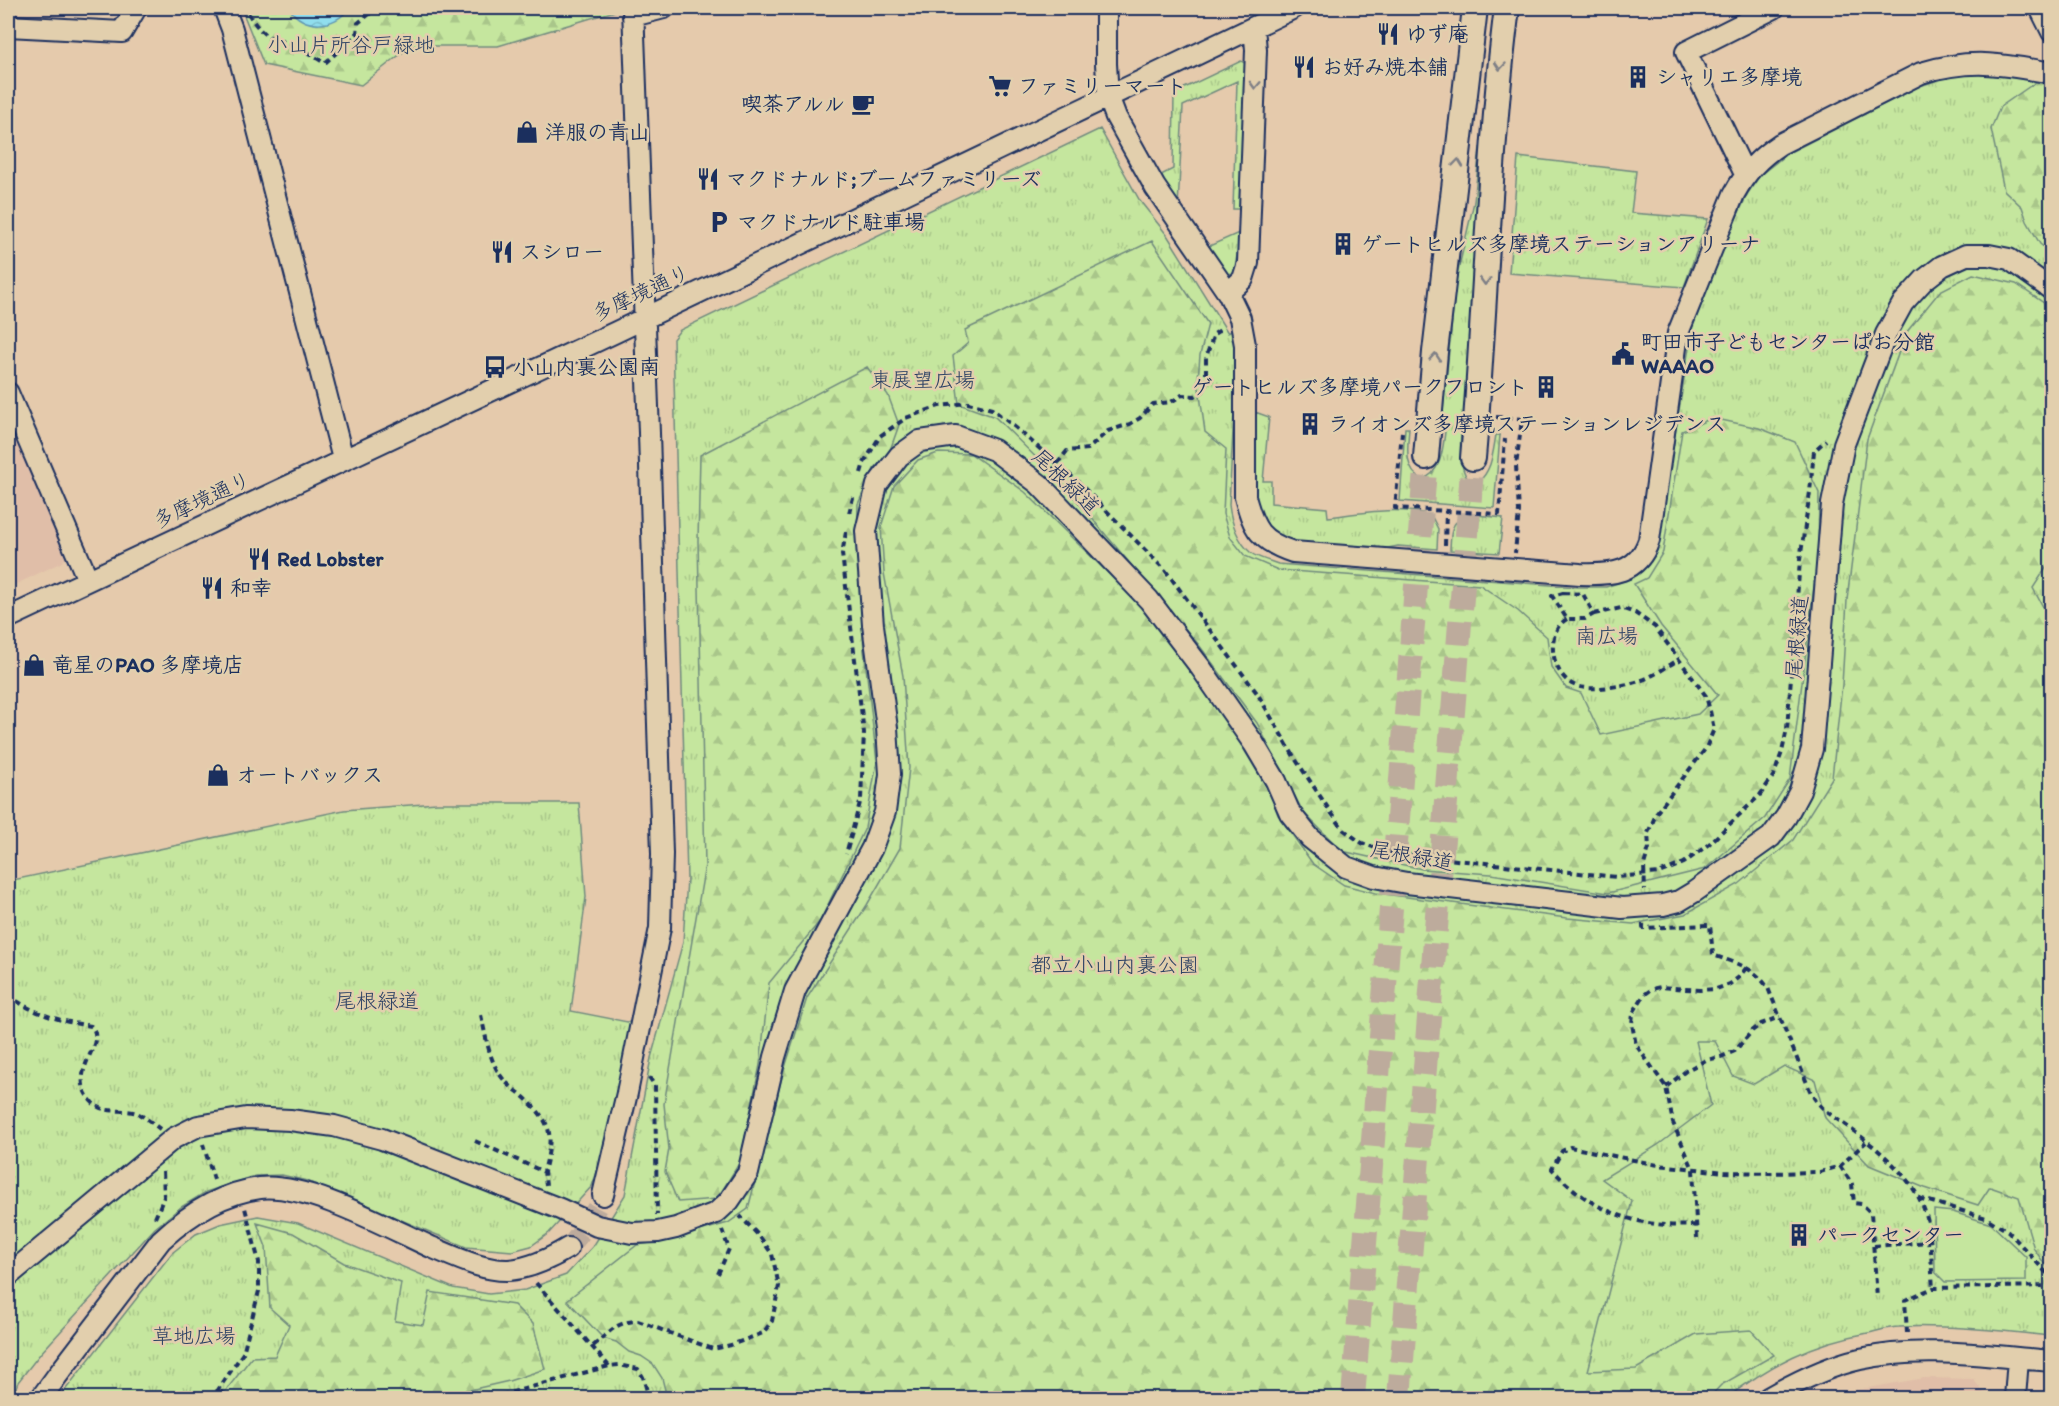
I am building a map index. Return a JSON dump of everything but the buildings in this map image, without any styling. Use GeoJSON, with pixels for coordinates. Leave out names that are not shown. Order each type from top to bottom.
{"type":"FeatureCollection","features":[{"type":"Feature","properties":{"kind":"main road"},"geometry":{"type":"LineString","coordinates":[[1426,457],[1435,352],[1475,8]]}},
{"type":"Feature","properties":{"kind":"main road"},"geometry":{"type":"LineString","coordinates":[[1473,458],[1482,351],[1489,192],[1507,8]]}},
{"type":"Feature","properties":{"kind":"street"},"geometry":{"type":"LineString","coordinates":[[8,26],[122,32],[136,8]]}},
{"type":"Feature","properties":{"kind":"street"},"geometry":{"type":"LineString","coordinates":[[224,8],[231,23],[343,459]]}},
{"type":"Feature","properties":{"kind":"street"},"geometry":{"type":"LineString","coordinates":[[603,1195],[627,1093],[660,928],[661,784],[633,12],[664,8]]}},
{"type":"Feature","properties":{"kind":"street"},"geometry":{"type":"LineString","coordinates":[[1106,8],[1108,96],[1116,117],[1155,187],[1228,293],[1240,318],[1245,345],[1245,497],[1251,519],[1261,537],[1275,546],[1293,552],[1514,569],[1614,574],[1631,566],[1646,550],[1680,323],[1734,194],[1745,174],[1761,157],[1780,144],[1921,73],[1941,67],[1976,62],[1997,63],[2052,73]]}},
{"type":"Feature","properties":{"kind":"street","name":"多摩境通り"},"geometry":{"type":"LineString","coordinates":[[8,618],[1294,8]]}},
{"type":"Feature","properties":{"kind":"street"},"geometry":{"type":"LineString","coordinates":[[1745,174],[1686,52],[1774,8]]}},
{"type":"Feature","properties":{"kind":"street"},"geometry":{"type":"LineString","coordinates":[[2040,8],[2052,33]]}},
{"type":"Feature","properties":{"kind":"street"},"geometry":{"type":"LineString","coordinates":[[1228,293],[1243,279],[1248,263],[1256,50],[1254,27]]}},
{"type":"Feature","properties":{"kind":"street","name":"尾根緑道"},"geometry":{"type":"LineString","coordinates":[[722,1207],[748,1173],[775,1057],[795,991],[872,848],[885,812],[890,774],[887,728],[870,596],[866,531],[877,485],[899,456],[920,441],[956,436],[994,450],[1040,484],[1149,600],[1201,668],[1254,744],[1276,781],[1290,813],[1310,838],[1346,867],[1374,877],[1407,883],[1622,908],[1644,907],[1680,901],[1771,837],[1786,817],[1800,791],[1812,749],[1832,504],[1844,444],[1886,334],[1903,303],[1924,280],[1942,266],[1966,255],[1989,255],[2009,259],[2052,290]]}},
{"type":"Feature","properties":{"kind":"street"},"geometry":{"type":"LineString","coordinates":[[8,393],[88,580]]}},
{"type":"Feature","properties":{"kind":"street"},"geometry":{"type":"LineString","coordinates":[[8,1276],[169,1142],[198,1126],[246,1118],[290,1120],[334,1126],[382,1139],[560,1209],[597,1226],[632,1233],[658,1232],[676,1228],[722,1207]]}},
{"type":"Feature","properties":{"kind":"street"},"geometry":{"type":"LineString","coordinates":[[41,1398],[161,1240],[179,1223],[201,1208],[241,1193],[261,1188],[314,1195],[440,1251],[482,1267],[506,1270],[522,1268],[552,1258],[568,1248]]}},
{"type":"Feature","properties":{"kind":"street"},"geometry":{"type":"LineString","coordinates":[[1768,1398],[1809,1377],[1874,1356],[1929,1352],[2052,1361]]}},
{"type":"Feature","properties":{"kind":"street"},"geometry":{"type":"LineString","coordinates":[[2015,1398],[2018,1359]]}},
{"type":"Feature","properties":{"kind":"path"},"geometry":{"type":"LineString","coordinates":[[246,8],[260,31],[270,39],[297,47],[325,63],[357,34],[358,23],[377,8]]}},
{"type":"Feature","properties":{"kind":"path"},"geometry":{"type":"LineString","coordinates":[[1214,334],[1206,357],[1206,384],[1203,391],[1195,396],[1182,395],[1171,402],[1153,404],[1140,418],[1130,424],[1108,430],[1088,449],[1067,451],[1057,465],[1078,482],[1164,570],[1257,693],[1296,760],[1344,830],[1362,843],[1400,854],[1617,877],[1659,873],[1684,863],[1709,844],[1760,795],[1774,775],[1782,752],[1787,729],[1800,560],[1814,451],[1839,429],[1852,422]]}},
{"type":"Feature","properties":{"kind":"path"},"geometry":{"type":"LineString","coordinates":[[1493,417],[1522,419],[1516,466],[1519,511],[1514,569]]}},
{"type":"Feature","properties":{"kind":"path"},"geometry":{"type":"LineString","coordinates":[[1402,432],[1395,508],[1499,514],[1504,439]]}},
{"type":"Feature","properties":{"kind":"path"},"geometry":{"type":"LineString","coordinates":[[1445,549],[1446,511]]}},
{"type":"Feature","properties":{"kind":"path"},"geometry":{"type":"LineString","coordinates":[[1567,619],[1552,597],[1563,592],[1583,594],[1594,614]]}},
{"type":"Feature","properties":{"kind":"path"},"geometry":{"type":"LineString","coordinates":[[1680,659],[1641,681],[1605,687],[1575,686],[1561,673],[1553,652],[1554,634],[1560,623],[1567,619],[1585,619],[1594,614],[1621,608],[1635,613],[1655,627],[1680,659],[1706,696],[1713,729],[1706,748],[1657,812],[1648,833],[1649,848],[1644,865],[1646,887],[1643,928],[1710,925],[1713,955],[1747,967],[1760,976],[1768,988],[1817,1103],[1826,1113],[1857,1132],[1866,1142],[1888,1158],[1919,1198],[1927,1216],[1933,1288]]}},
{"type":"Feature","properties":{"kind":"path"},"geometry":{"type":"LineString","coordinates":[[1697,1238],[1693,1169],[1673,1123],[1666,1087],[1635,1046],[1632,1024],[1634,1013],[1639,1001],[1652,989],[1660,987],[1716,989],[1734,981],[1747,967]]}},
{"type":"Feature","properties":{"kind":"path"},"geometry":{"type":"LineString","coordinates":[[8,995],[36,1012],[56,1020],[91,1026],[96,1039],[82,1084],[93,1103],[104,1110],[138,1114],[169,1142],[164,1197],[154,1220]]}},
{"type":"Feature","properties":{"kind":"path"},"geometry":{"type":"LineString","coordinates":[[481,1015],[489,1051],[503,1079],[527,1099],[548,1123],[551,1143],[544,1172],[547,1191],[560,1209]]}},
{"type":"Feature","properties":{"kind":"path"},"geometry":{"type":"LineString","coordinates":[[1666,1087],[1687,1070],[1706,1060],[1735,1051],[1761,1024],[1780,1017]]}},
{"type":"Feature","properties":{"kind":"path"},"geometry":{"type":"LineString","coordinates":[[646,1071],[655,1086],[658,1232]]}},
{"type":"Feature","properties":{"kind":"path"},"geometry":{"type":"LineString","coordinates":[[198,1126],[220,1200]]}},
{"type":"Feature","properties":{"kind":"path"},"geometry":{"type":"LineString","coordinates":[[475,1142],[544,1172]]}},
{"type":"Feature","properties":{"kind":"path"},"geometry":{"type":"LineString","coordinates":[[1696,1225],[1670,1227],[1634,1221],[1600,1208],[1552,1169],[1562,1151],[1570,1147],[1658,1165],[1693,1169],[1768,1173],[1820,1172],[1840,1166],[1866,1142]]}},
{"type":"Feature","properties":{"kind":"path"},"geometry":{"type":"LineString","coordinates":[[1840,1166],[1852,1184],[1854,1203],[1862,1204],[1871,1213],[1877,1298]]}},
{"type":"Feature","properties":{"kind":"path"},"geometry":{"type":"LineString","coordinates":[[208,1398],[218,1389],[243,1353],[259,1291],[260,1262],[241,1193]]}},
{"type":"Feature","properties":{"kind":"path"},"geometry":{"type":"LineString","coordinates":[[1919,1198],[1986,1218],[2008,1231],[2052,1280]]}},
{"type":"Feature","properties":{"kind":"path"},"geometry":{"type":"LineString","coordinates":[[718,1274],[729,1248],[722,1207]]}},
{"type":"Feature","properties":{"kind":"path"},"geometry":{"type":"LineString","coordinates":[[593,1346],[620,1323],[630,1321],[638,1321],[713,1348],[730,1345],[763,1333],[772,1321],[779,1287],[772,1254],[760,1237],[722,1207]]}},
{"type":"Feature","properties":{"kind":"path"},"geometry":{"type":"LineString","coordinates":[[1874,1246],[1929,1242]]}},
{"type":"Feature","properties":{"kind":"path"},"geometry":{"type":"LineString","coordinates":[[522,1268],[609,1366]]}},
{"type":"Feature","properties":{"kind":"path"},"geometry":{"type":"LineString","coordinates":[[1907,1333],[1905,1300],[1933,1288],[2052,1286]]}},
{"type":"Feature","properties":{"kind":"path"},"geometry":{"type":"LineString","coordinates":[[490,1398],[619,1365],[638,1369],[650,1398]]}},
{"type":"Feature","properties":{"kind":"path"},"geometry":{"type":"LineString","coordinates":[[218,1389],[230,1398]]}},
{"type":"Feature","properties":{"kind":"shaded area"},"geometry":{"type":"Polygon","coordinates":[[[11,423],[67,556],[62,562],[8,588],[8,425],[11,423]]]}},
{"type":"Feature","properties":{"kind":"shaded area"},"geometry":{"type":"Polygon","coordinates":[[[1924,1378],[1973,1379],[1988,1398],[1825,1398],[1835,1394],[1924,1378]]]}},
{"type":"Feature","properties":{"kind":"green space","name":"小山片所谷戸緑地"},"geometry":{"type":"Polygon","coordinates":[[[241,8],[615,8],[615,11],[498,46],[411,46],[361,85],[264,65],[241,8]]]}},
{"type":"Feature","properties":{"kind":"green space"},"geometry":{"type":"Polygon","coordinates":[[[1241,61],[1247,64],[1243,209],[1233,209],[1237,81],[1183,106],[1178,208],[1159,176],[1173,169],[1174,93],[1241,61]]]}},
{"type":"Feature","properties":{"kind":"green space","name":"都立小山内裏公園"},"geometry":{"type":"Polygon","coordinates":[[[1973,74],[2018,77],[2051,83],[2051,1336],[1956,1328],[1887,1328],[1848,1337],[1793,1356],[1727,1398],[59,1398],[172,1253],[196,1234],[220,1224],[258,1216],[298,1223],[453,1288],[489,1294],[525,1290],[566,1275],[594,1245],[625,1195],[651,1058],[683,942],[687,879],[673,339],[680,330],[1100,129],[1140,201],[1167,235],[1228,333],[1233,330],[1237,357],[1229,505],[1236,531],[1242,543],[1251,553],[1278,564],[1577,587],[1606,587],[1640,573],[1657,547],[1692,329],[1722,249],[1748,193],[1760,175],[1788,153],[1920,86],[1947,77],[1973,74]]]}},
{"type":"Feature","properties":{"kind":"green space"},"geometry":{"type":"Polygon","coordinates":[[[2036,82],[2051,85],[2051,253],[2040,244],[2022,207],[2004,190],[1991,129],[2000,107],[2036,82]]]}},
{"type":"Feature","properties":{"kind":"green space"},"geometry":{"type":"Polygon","coordinates":[[[1480,147],[1475,287],[1464,432],[1461,432],[1460,451],[1463,469],[1468,480],[1478,482],[1489,467],[1496,435],[1500,435],[1494,508],[1400,501],[1405,428],[1409,428],[1409,464],[1416,475],[1422,479],[1433,472],[1442,453],[1445,432],[1441,431],[1456,280],[1474,202],[1480,147]]]}},
{"type":"Feature","properties":{"kind":"green space"},"geometry":{"type":"Polygon","coordinates":[[[1518,157],[1636,171],[1631,213],[1708,219],[1684,287],[1509,273],[1518,157]]]}},
{"type":"Feature","properties":{"kind":"green space"},"geometry":{"type":"Polygon","coordinates":[[[1241,232],[1234,273],[1227,274],[1207,247],[1241,232]]]}},
{"type":"Feature","properties":{"kind":"green space"},"geometry":{"type":"Polygon","coordinates":[[[1152,241],[1208,324],[1200,355],[1198,380],[1205,432],[1226,449],[1223,514],[1230,537],[1245,556],[1278,570],[1480,585],[1518,611],[1547,637],[1551,667],[1566,688],[1581,693],[1601,735],[1698,714],[1718,695],[1661,626],[1634,584],[1647,578],[1663,552],[1682,431],[1712,418],[1759,428],[1795,442],[1819,493],[1818,554],[1790,779],[1765,818],[1705,869],[1608,893],[1491,874],[1422,869],[1342,851],[1303,812],[1257,723],[1199,645],[1062,483],[995,417],[959,404],[953,356],[968,343],[965,330],[1152,241]]]}},
{"type":"Feature","properties":{"kind":"green space"},"geometry":{"type":"Polygon","coordinates":[[[1973,274],[2016,284],[2051,308],[2051,568],[2048,565],[2033,588],[2052,624],[2051,1273],[2034,1249],[2019,1197],[1990,1187],[1978,1205],[1925,1188],[1869,1165],[1825,1118],[1815,1080],[1784,1066],[1754,1084],[1733,1076],[1715,1041],[1696,1041],[1711,1105],[1658,1145],[1602,1179],[1632,1201],[1588,1371],[1636,1369],[1696,1334],[1751,1330],[1774,1355],[1721,1385],[1709,1398],[667,1398],[662,1378],[653,1364],[629,1352],[616,1342],[603,1338],[567,1300],[637,1245],[664,1241],[728,1223],[748,1209],[782,1077],[807,998],[867,905],[900,848],[909,768],[903,676],[884,573],[881,527],[894,486],[918,460],[938,453],[971,454],[1025,492],[1150,614],[1235,727],[1267,784],[1278,815],[1313,864],[1344,885],[1376,893],[1567,918],[1633,924],[1685,914],[1739,884],[1793,840],[1832,778],[1842,685],[1847,600],[1867,439],[1906,333],[1940,291],[1973,274]]]}},
{"type":"Feature","properties":{"kind":"green space"},"geometry":{"type":"Polygon","coordinates":[[[867,367],[888,395],[899,425],[889,453],[874,469],[858,504],[857,547],[864,650],[877,762],[865,828],[820,921],[769,983],[760,1065],[740,1162],[717,1199],[678,1202],[665,1172],[669,1149],[664,1104],[705,865],[698,541],[700,455],[867,367]]]}},
{"type":"Feature","properties":{"kind":"green space"},"geometry":{"type":"Polygon","coordinates":[[[1255,412],[1269,417],[1263,481],[1271,481],[1271,503],[1327,508],[1328,517],[1392,511],[1431,515],[1438,529],[1437,549],[1398,546],[1383,549],[1294,543],[1268,532],[1252,497],[1255,412]]]}},
{"type":"Feature","properties":{"kind":"green space"},"geometry":{"type":"Polygon","coordinates":[[[1477,515],[1503,518],[1499,553],[1450,550],[1452,529],[1457,521],[1477,515]]]}},
{"type":"Feature","properties":{"kind":"green space","name":"尾根緑道"},"geometry":{"type":"Polygon","coordinates":[[[437,803],[579,803],[586,897],[571,1011],[633,1023],[606,1147],[592,1186],[549,1233],[531,1246],[512,1251],[466,1247],[307,1181],[282,1175],[255,1176],[206,1192],[181,1207],[155,1228],[40,1354],[18,1382],[12,1398],[8,1398],[8,881],[344,810],[437,803]]]}},
{"type":"Feature","properties":{"kind":"green space"},"geometry":{"type":"Polygon","coordinates":[[[1934,1210],[1953,1212],[1991,1224],[2026,1257],[2026,1281],[1945,1282],[1935,1272],[1934,1210]]]}},
{"type":"Feature","properties":{"kind":"green space"},"geometry":{"type":"Polygon","coordinates":[[[257,1223],[293,1233],[344,1263],[401,1283],[395,1321],[423,1325],[430,1292],[514,1305],[533,1324],[545,1369],[509,1381],[435,1398],[220,1398],[252,1357],[275,1356],[289,1325],[270,1308],[266,1247],[257,1223]]]}},
{"type":"Feature","properties":{"kind":"water"},"geometry":{"type":"Polygon","coordinates":[[[289,8],[349,8],[336,20],[319,24],[302,20],[289,8]]]}},
{"type":"Feature","properties":{"kind":"tunnel"},"geometry":{"type":"LineString","coordinates":[[1353,1398],[1426,457]]}},
{"type":"Feature","properties":{"kind":"tunnel"},"geometry":{"type":"LineString","coordinates":[[1399,1398],[1473,458]]}},
{"type":"Feature","properties":{"kind":"tunnel"},"geometry":{"type":"LineString","coordinates":[[568,1248],[588,1223],[603,1195]]}},
{"type":"Feature","properties":{"kind":"place","name":"ゆず庵"},"geometry":{"type":"Point","coordinates":[1388,34]}},
{"type":"Feature","properties":{"kind":"place","name":"お好み焼本舗"},"geometry":{"type":"Point","coordinates":[1304,67]}},
{"type":"Feature","properties":{"kind":"place","name":"シャリエ多摩境"},"geometry":{"type":"Point","coordinates":[1638,77]}},
{"type":"Feature","properties":{"kind":"place","name":"ファミリーマート"},"geometry":{"type":"Point","coordinates":[1000,86]}},
{"type":"Feature","properties":{"kind":"place","name":"喫茶アルル"},"geometry":{"type":"Point","coordinates":[863,104]}},
{"type":"Feature","properties":{"kind":"place","name":"洋服の青山"},"geometry":{"type":"Point","coordinates":[527,132]}},
{"type":"Feature","properties":{"kind":"place","name":"マクドナルド;ブームファミリーズ"},"geometry":{"type":"Point","coordinates":[708,179]}},
{"type":"Feature","properties":{"kind":"place","name":"マクドナルド駐車場"},"geometry":{"type":"Point","coordinates":[719,222]}},
{"type":"Feature","properties":{"kind":"place","name":"ゲートヒルズ多摩境ステーションアリーナ"},"geometry":{"type":"Point","coordinates":[1343,244]}},
{"type":"Feature","properties":{"kind":"place","name":"スシロー"},"geometry":{"type":"Point","coordinates":[502,252]}},
{"type":"Feature","properties":{"kind":"place","name":"町田市子どもセンターぱお分館 WAAAO"},"geometry":{"type":"Point","coordinates":[1623,354]}},
{"type":"Feature","properties":{"kind":"place","name":"小山内裏公園南"},"geometry":{"type":"Point","coordinates":[495,367]}},
{"type":"Feature","properties":{"kind":"place","name":"ゲートヒルズ多摩境パークフロント"},"geometry":{"type":"Point","coordinates":[1546,387]}},
{"type":"Feature","properties":{"kind":"place","name":"ライオンズ多摩境ステーションレジデンス"},"geometry":{"type":"Point","coordinates":[1310,424]}},
{"type":"Feature","properties":{"kind":"place","name":"Red Lobster"},"geometry":{"type":"Point","coordinates":[259,559]}},
{"type":"Feature","properties":{"kind":"place","name":"和幸"},"geometry":{"type":"Point","coordinates":[212,588]}},
{"type":"Feature","properties":{"kind":"place","name":"竜星のPAO 多摩境店"},"geometry":{"type":"Point","coordinates":[34,665]}},
{"type":"Feature","properties":{"kind":"place","name":"オートバックス"},"geometry":{"type":"Point","coordinates":[218,775]}},
{"type":"Feature","properties":{"kind":"place","name":"パークセンター"},"geometry":{"type":"Point","coordinates":[1799,1235]}},
{"type":"Feature","properties":{"kind":"park label","name":"東展望広場"},"geometry":{"type":"Point","coordinates":[923,380]}},
{"type":"Feature","properties":{"kind":"park label","name":"南広場"},"geometry":{"type":"Point","coordinates":[1607,636]}},
{"type":"Feature","properties":{"kind":"park label","name":"草地広場"},"geometry":{"type":"Point","coordinates":[194,1336]}}]}
